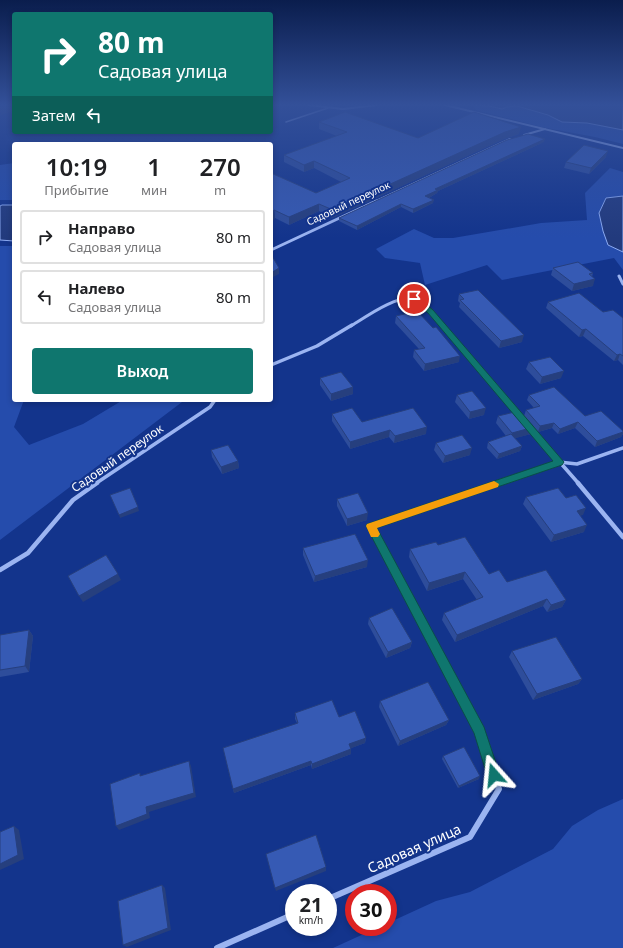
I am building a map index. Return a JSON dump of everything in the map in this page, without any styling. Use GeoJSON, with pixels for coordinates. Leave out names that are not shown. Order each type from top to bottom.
{"type":"FeatureCollection","features":[{"type":"Feature","properties":{"kind":"street","name":"Садовый переулок"},"geometry":{"type":"LineString","coordinates":[[273,249],[488,149]]}},
{"type":"Feature","properties":{"kind":"street"},"geometry":{"type":"LineString","coordinates":[[619,276],[623,284]]}},
{"type":"Feature","properties":{"kind":"street"},"geometry":{"type":"LineString","coordinates":[[273,365],[317,346],[385,305],[405,299],[414,299],[430,312],[523,420]]}},
{"type":"Feature","properties":{"kind":"street","name":"Садовый переулок"},"geometry":{"type":"LineString","coordinates":[[0,570],[28,553],[73,500],[128,461],[210,407],[214,402]]}},
{"type":"Feature","properties":{"kind":"street"},"geometry":{"type":"LineString","coordinates":[[528,426],[600,508],[623,537]]}},
{"type":"Feature","properties":{"kind":"street","name":"Садовая улица"},"geometry":{"type":"LineString","coordinates":[[337,895],[470,837],[498,789],[480,731],[371,526],[559,462],[577,464],[623,448]]}},
{"type":"Feature","properties":{"kind":"street"},"geometry":{"type":"LineString","coordinates":[[217,948],[285,918]]}},
{"type":"Feature","properties":{"kind":"shaded area"},"geometry":{"type":"Polygon","coordinates":[[[12,163],[12,200],[0,200],[0,165],[12,163]]]}},
{"type":"Feature","properties":{"kind":"shaded area"},"geometry":{"type":"Polygon","coordinates":[[[610,168],[623,172],[623,196],[606,198],[608,245],[623,252],[623,270],[614,258],[502,280],[487,265],[425,285],[420,263],[385,258],[376,249],[414,229],[434,238],[453,238],[541,223],[587,220],[585,193],[610,168]]]}},
{"type":"Feature","properties":{"kind":"shaded area"},"geometry":{"type":"Polygon","coordinates":[[[623,196],[623,252],[608,245],[599,213],[606,198],[623,196]]]}},
{"type":"Feature","properties":{"kind":"shaded area"},"geometry":{"type":"Polygon","coordinates":[[[12,205],[12,241],[0,240],[0,206],[12,205]]]}},
{"type":"Feature","properties":{"kind":"shaded area"},"geometry":{"type":"Polygon","coordinates":[[[0,246],[12,246],[12,402],[23,402],[14,427],[29,445],[83,424],[120,402],[182,402],[0,540],[0,246]]]}},
{"type":"Feature","properties":{"kind":"shaded area"},"geometry":{"type":"Polygon","coordinates":[[[623,799],[623,948],[333,948],[359,936],[397,936],[397,919],[436,901],[470,892],[553,849],[572,826],[598,810],[623,799]]]}},
{"type":"Feature","properties":{"kind":"building"},"geometry":{"type":"Polygon","coordinates":[[[300,149],[467,149],[333,210],[319,204],[289,217],[274,210],[273,212],[273,174],[316,193],[350,178],[314,161],[304,165],[284,155],[300,149]]]}},
{"type":"Feature","properties":{"kind":"building"},"geometry":{"type":"Polygon","coordinates":[[[487,149],[522,149],[435,189],[438,190],[425,196],[434,200],[413,209],[401,204],[357,226],[339,218],[487,149]]]}},
{"type":"Feature","properties":{"kind":"building"},"geometry":{"type":"Polygon","coordinates":[[[580,149],[601,149],[608,151],[591,168],[566,162],[580,149]]]}},
{"type":"Feature","properties":{"kind":"building"},"geometry":{"type":"Polygon","coordinates":[[[273,258],[279,268],[273,272],[273,258]]]}},
{"type":"Feature","properties":{"kind":"building"},"geometry":{"type":"Polygon","coordinates":[[[578,262],[593,273],[589,274],[595,279],[574,284],[553,268],[578,262]]]}},
{"type":"Feature","properties":{"kind":"building"},"geometry":{"type":"Polygon","coordinates":[[[478,290],[524,335],[501,341],[460,300],[464,299],[459,294],[478,290]]]}},
{"type":"Feature","properties":{"kind":"building"},"geometry":{"type":"Polygon","coordinates":[[[579,293],[603,312],[613,310],[623,318],[623,356],[620,354],[617,355],[586,329],[582,330],[548,302],[579,293]]]}},
{"type":"Feature","properties":{"kind":"building"},"geometry":{"type":"Polygon","coordinates":[[[417,311],[433,328],[436,327],[460,356],[425,364],[414,350],[425,348],[396,316],[417,311]]]}},
{"type":"Feature","properties":{"kind":"building"},"geometry":{"type":"Polygon","coordinates":[[[550,357],[564,371],[542,377],[529,362],[550,357]]]}},
{"type":"Feature","properties":{"kind":"building"},"geometry":{"type":"Polygon","coordinates":[[[341,372],[353,387],[331,394],[320,378],[341,372]]]}},
{"type":"Feature","properties":{"kind":"building"},"geometry":{"type":"Polygon","coordinates":[[[554,387],[585,416],[601,411],[623,432],[597,441],[578,422],[560,429],[554,423],[540,426],[526,410],[540,406],[529,395],[554,387]]]}},
{"type":"Feature","properties":{"kind":"building"},"geometry":{"type":"Polygon","coordinates":[[[472,391],[486,408],[470,412],[457,395],[472,391]]]}},
{"type":"Feature","properties":{"kind":"building"},"geometry":{"type":"Polygon","coordinates":[[[352,408],[362,422],[413,408],[427,427],[395,436],[390,430],[350,442],[332,414],[352,408]]]}},
{"type":"Feature","properties":{"kind":"building"},"geometry":{"type":"Polygon","coordinates":[[[519,411],[534,427],[512,433],[498,416],[519,411]]]}},
{"type":"Feature","properties":{"kind":"building"},"geometry":{"type":"Polygon","coordinates":[[[511,434],[522,446],[499,454],[488,442],[511,434]]]}},
{"type":"Feature","properties":{"kind":"building"},"geometry":{"type":"Polygon","coordinates":[[[462,435],[472,448],[445,456],[436,443],[462,435]]]}},
{"type":"Feature","properties":{"kind":"building"},"geometry":{"type":"Polygon","coordinates":[[[228,445],[238,461],[221,467],[211,450],[228,445]]]}},
{"type":"Feature","properties":{"kind":"building"},"geometry":{"type":"Polygon","coordinates":[[[130,488],[138,507],[119,515],[110,495],[130,488]]]}},
{"type":"Feature","properties":{"kind":"building"},"geometry":{"type":"Polygon","coordinates":[[[558,488],[566,498],[576,495],[586,508],[577,511],[587,525],[554,535],[526,497],[558,488]]]}},
{"type":"Feature","properties":{"kind":"building"},"geometry":{"type":"Polygon","coordinates":[[[358,493],[368,513],[347,519],[337,499],[358,493]]]}},
{"type":"Feature","properties":{"kind":"building"},"geometry":{"type":"Polygon","coordinates":[[[355,534],[368,560],[315,576],[303,548],[355,534]]]}},
{"type":"Feature","properties":{"kind":"building"},"geometry":{"type":"Polygon","coordinates":[[[465,537],[489,574],[499,570],[507,582],[546,570],[566,600],[551,605],[547,599],[457,635],[444,613],[483,597],[465,572],[429,583],[410,549],[436,542],[438,545],[465,537]]]}},
{"type":"Feature","properties":{"kind":"building"},"geometry":{"type":"Polygon","coordinates":[[[106,555],[118,574],[79,596],[68,576],[106,555]]]}},
{"type":"Feature","properties":{"kind":"building"},"geometry":{"type":"Polygon","coordinates":[[[392,608],[412,642],[388,652],[369,618],[392,608]]]}},
{"type":"Feature","properties":{"kind":"building"},"geometry":{"type":"Polygon","coordinates":[[[29,630],[25,666],[0,670],[0,635],[29,630]]]}},
{"type":"Feature","properties":{"kind":"building"},"geometry":{"type":"Polygon","coordinates":[[[556,637],[582,679],[537,694],[512,651],[556,637]]]}},
{"type":"Feature","properties":{"kind":"building"},"geometry":{"type":"Polygon","coordinates":[[[428,682],[449,720],[400,741],[380,701],[428,682]]]}},
{"type":"Feature","properties":{"kind":"building"},"geometry":{"type":"Polygon","coordinates":[[[332,700],[339,717],[355,711],[366,738],[349,744],[351,749],[312,764],[311,761],[233,789],[223,748],[298,723],[295,713],[332,700]]]}},
{"type":"Feature","properties":{"kind":"building"},"geometry":{"type":"Polygon","coordinates":[[[464,747],[480,776],[459,786],[443,756],[464,747]]]}},
{"type":"Feature","properties":{"kind":"building"},"geometry":{"type":"Polygon","coordinates":[[[189,761],[194,793],[146,807],[147,814],[116,826],[110,784],[140,773],[140,776],[189,761]]]}},
{"type":"Feature","properties":{"kind":"building"},"geometry":{"type":"Polygon","coordinates":[[[14,826],[18,855],[0,864],[0,832],[14,826]]]}},
{"type":"Feature","properties":{"kind":"building"},"geometry":{"type":"Polygon","coordinates":[[[316,835],[326,867],[275,888],[266,854],[316,835]]]}},
{"type":"Feature","properties":{"kind":"building"},"geometry":{"type":"Polygon","coordinates":[[[162,885],[168,928],[123,945],[118,901],[162,885]]]}},
{"type":"Feature","properties":{"kind":"slow traffic"},"geometry":{"type":"LineString","coordinates":[[375,534],[371,526],[494,484]]}},
{"type":"Feature","properties":{"kind":"route"},"geometry":{"type":"LineString","coordinates":[[414,299],[430,312],[559,462],[371,526],[480,731],[494,775]]}}]}
